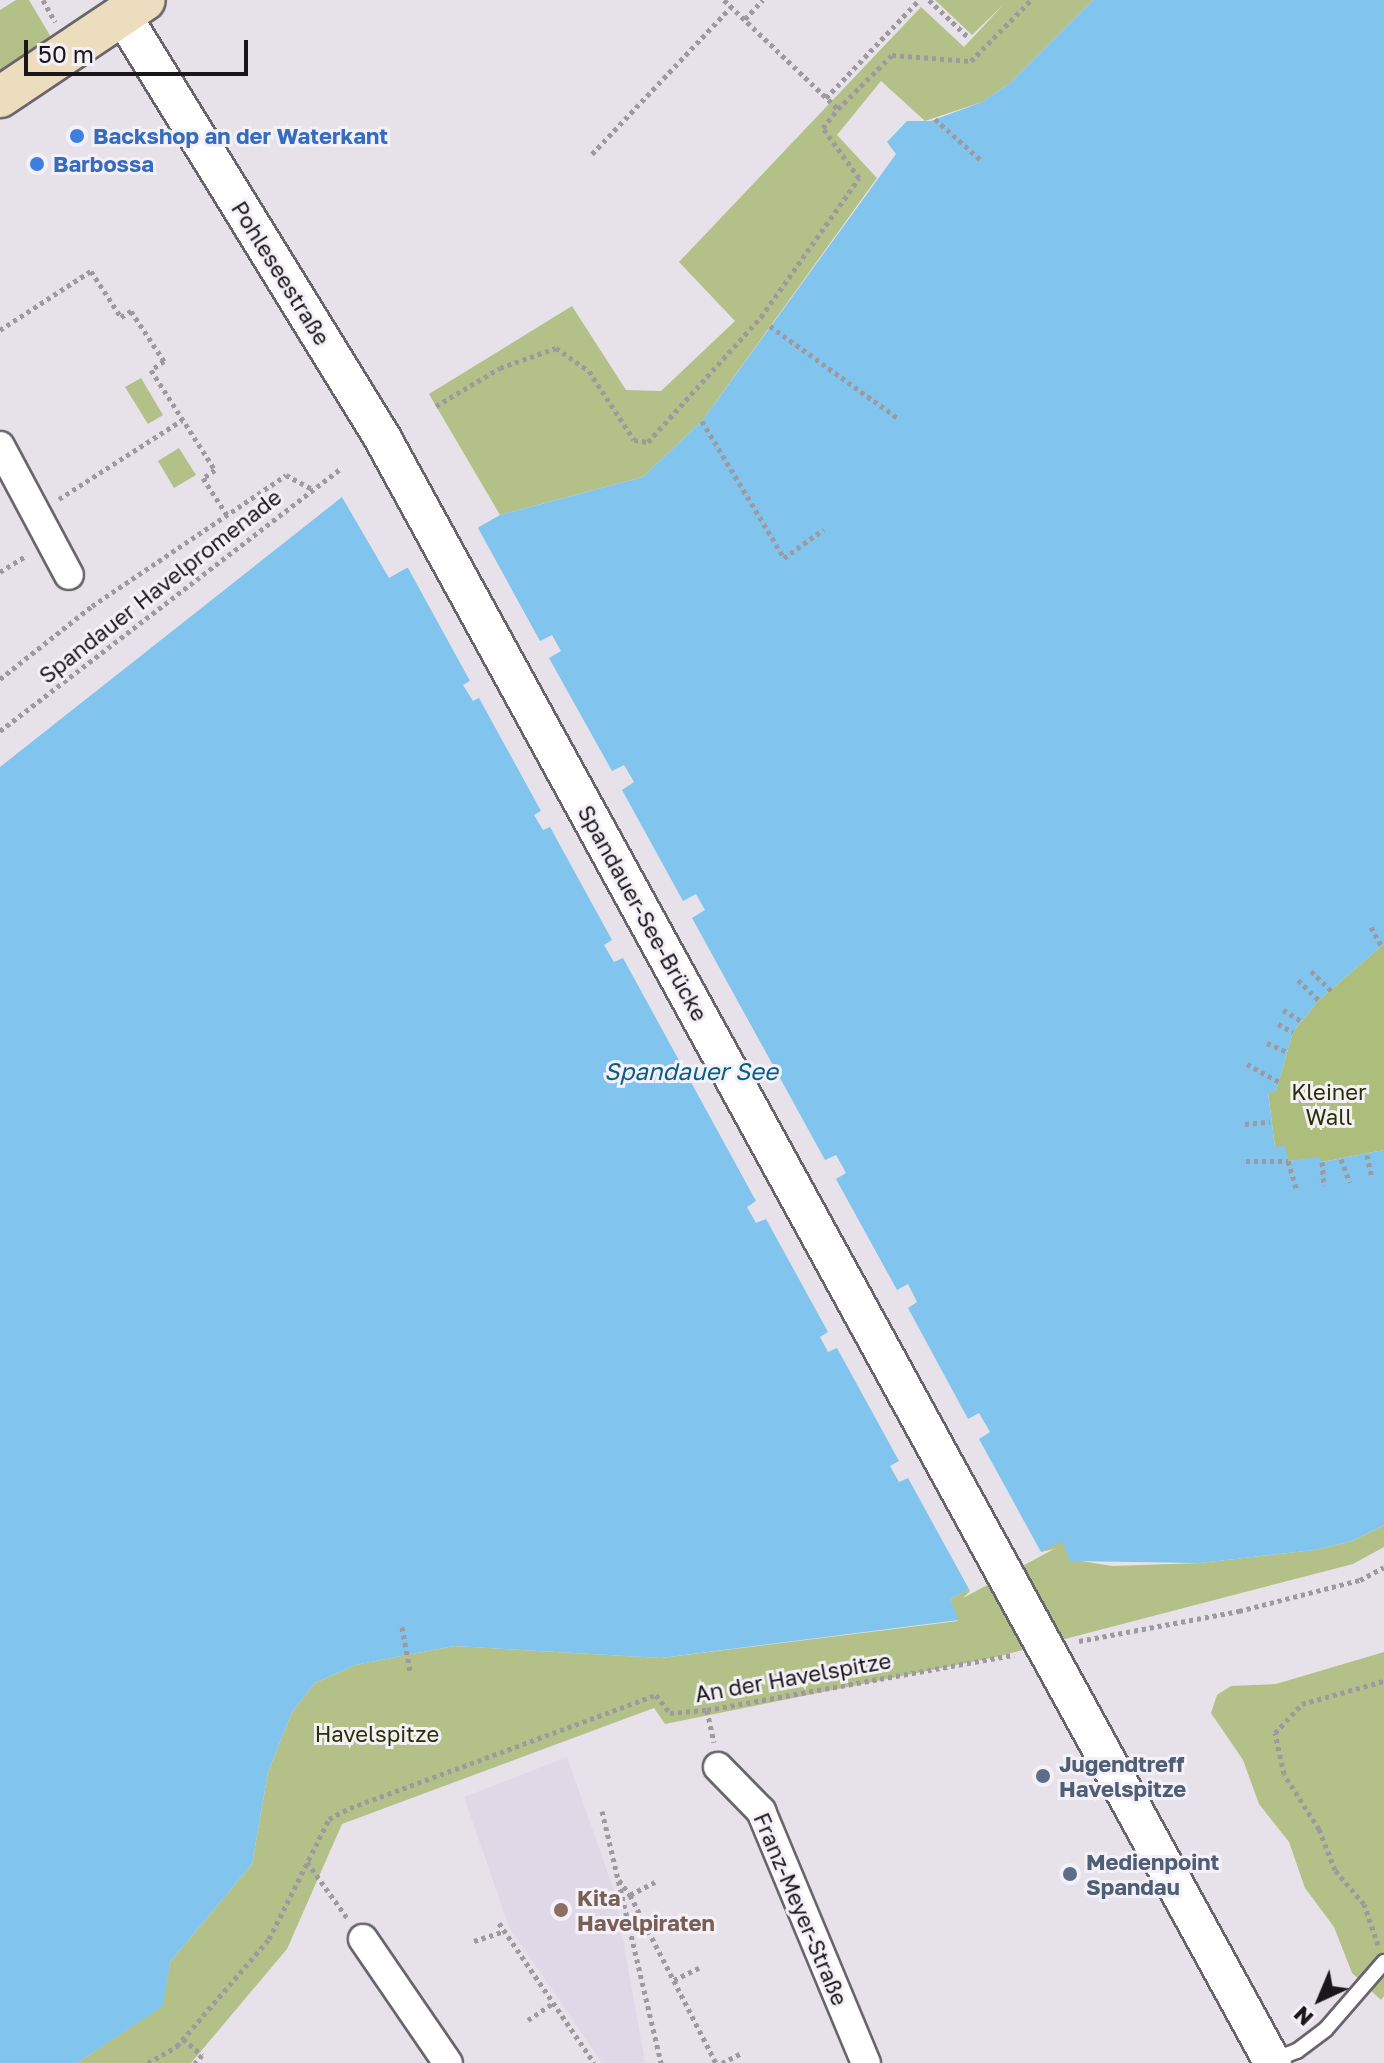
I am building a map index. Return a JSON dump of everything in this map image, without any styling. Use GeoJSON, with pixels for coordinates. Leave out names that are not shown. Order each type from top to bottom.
{"type":"FeatureCollection","features":[{"type":"Feature","properties":{"kind":"main road"},"geometry":{"type":"LineString","coordinates":[[0,97],[127,5]]}},
{"type":"Feature","properties":{"kind":"street","name":"Pohleseestraße"},"geometry":{"type":"LineString","coordinates":[[127,5],[383,439],[434,534]]}},
{"type":"Feature","properties":{"kind":"street"},"geometry":{"type":"LineString","coordinates":[[0,446],[40,511],[69,575]]}},
{"type":"Feature","properties":{"kind":"street","name":"Spandauer-See-Brücke"},"geometry":{"type":"LineString","coordinates":[[434,534],[1273,2062]]}},
{"type":"Feature","properties":{"kind":"street","name":"Franz-Meyer-Straße"},"geometry":{"type":"LineString","coordinates":[[718,1767],[761,1811],[866,2063]]}},
{"type":"Feature","properties":{"kind":"street"},"geometry":{"type":"LineString","coordinates":[[363,1939],[448,2063]]}},
{"type":"Feature","properties":{"kind":"lane"},"geometry":{"type":"LineString","coordinates":[[1273,2062],[1297,2051],[1326,2029],[1382,1957]]}},
{"type":"Feature","properties":{"kind":"path"},"geometry":{"type":"LineString","coordinates":[[724,0],[838,109]]}},
{"type":"Feature","properties":{"kind":"path"},"geometry":{"type":"LineString","coordinates":[[745,19],[763,0]]}},
{"type":"Feature","properties":{"kind":"path"},"geometry":{"type":"LineString","coordinates":[[826,98],[919,0]]}},
{"type":"Feature","properties":{"kind":"path"},"geometry":{"type":"LineString","coordinates":[[929,0],[968,37]]}},
{"type":"Feature","properties":{"kind":"path"},"geometry":{"type":"LineString","coordinates":[[436,406],[500,368],[556,348],[589,371],[634,440],[648,442],[761,317],[859,178],[823,128],[838,109],[892,55],[971,61],[1031,0]]}},
{"type":"Feature","properties":{"kind":"path"},"geometry":{"type":"LineString","coordinates":[[592,154],[731,7]]}},
{"type":"Feature","properties":{"kind":"path"},"geometry":{"type":"LineString","coordinates":[[935,119],[982,161]]}},
{"type":"Feature","properties":{"kind":"path"},"geometry":{"type":"LineString","coordinates":[[0,330],[91,271],[121,317],[131,311],[164,361],[151,370],[215,470],[203,478],[227,515]]}},
{"type":"Feature","properties":{"kind":"path"},"geometry":{"type":"LineString","coordinates":[[770,326],[899,419]]}},
{"type":"Feature","properties":{"kind":"path"},"geometry":{"type":"LineString","coordinates":[[40,511],[182,420]]}},
{"type":"Feature","properties":{"kind":"path"},"geometry":{"type":"LineString","coordinates":[[702,421],[784,558],[824,529]]}},
{"type":"Feature","properties":{"kind":"path","name":"Spandauer Havelpromenade"},"geometry":{"type":"LineString","coordinates":[[0,731],[342,468]]}},
{"type":"Feature","properties":{"kind":"path"},"geometry":{"type":"LineString","coordinates":[[0,679],[92,606],[286,475],[312,489]]}},
{"type":"Feature","properties":{"kind":"path"},"geometry":{"type":"LineString","coordinates":[[1371,927],[1381,945]]}},
{"type":"Feature","properties":{"kind":"path"},"geometry":{"type":"LineString","coordinates":[[1311,971],[1331,990]]}},
{"type":"Feature","properties":{"kind":"path"},"geometry":{"type":"LineString","coordinates":[[1298,980],[1319,1000]]}},
{"type":"Feature","properties":{"kind":"path"},"geometry":{"type":"LineString","coordinates":[[1283,1010],[1301,1021]]}},
{"type":"Feature","properties":{"kind":"path"},"geometry":{"type":"LineString","coordinates":[[1278,1024],[1293,1032]]}},
{"type":"Feature","properties":{"kind":"path"},"geometry":{"type":"LineString","coordinates":[[1267,1043],[1287,1052]]}},
{"type":"Feature","properties":{"kind":"path"},"geometry":{"type":"LineString","coordinates":[[1247,1064],[1279,1082]]}},
{"type":"Feature","properties":{"kind":"path"},"geometry":{"type":"LineString","coordinates":[[1245,1124],[1270,1122]]}},
{"type":"Feature","properties":{"kind":"path"},"geometry":{"type":"LineString","coordinates":[[1367,1155],[1372,1178]]}},
{"type":"Feature","properties":{"kind":"path"},"geometry":{"type":"LineString","coordinates":[[1341,1159],[1350,1182]]}},
{"type":"Feature","properties":{"kind":"path"},"geometry":{"type":"LineString","coordinates":[[1246,1161],[1288,1161],[1297,1191]]}},
{"type":"Feature","properties":{"kind":"path"},"geometry":{"type":"LineString","coordinates":[[1322,1162],[1324,1186]]}},
{"type":"Feature","properties":{"kind":"path"},"geometry":{"type":"LineString","coordinates":[[1069,1643],[1239,1611],[1360,1580],[1384,1567]]}},
{"type":"Feature","properties":{"kind":"path"},"geometry":{"type":"LineString","coordinates":[[402,1627],[410,1671]]}},
{"type":"Feature","properties":{"kind":"path","name":"An der Havelspitze"},"geometry":{"type":"LineString","coordinates":[[148,2063],[183,2039],[269,1939],[329,1819],[350,1808],[656,1695],[670,1713],[707,1710],[997,1658]]}},
{"type":"Feature","properties":{"kind":"path"},"geometry":{"type":"LineString","coordinates":[[1382,1957],[1364,1904],[1335,1870],[1319,1829],[1284,1774],[1275,1733],[1302,1704],[1384,1681]]}},
{"type":"Feature","properties":{"kind":"path"},"geometry":{"type":"LineString","coordinates":[[602,1811],[661,2063]]}},
{"type":"Feature","properties":{"kind":"path"},"geometry":{"type":"LineString","coordinates":[[307,1862],[363,1939]]}},
{"type":"Feature","properties":{"kind":"path"},"geometry":{"type":"LineString","coordinates":[[617,1877],[630,1895],[716,2063]]}},
{"type":"Feature","properties":{"kind":"path"},"geometry":{"type":"LineString","coordinates":[[630,1895],[655,1882]]}},
{"type":"Feature","properties":{"kind":"path"},"geometry":{"type":"LineString","coordinates":[[499,1923],[594,2063]]}},
{"type":"Feature","properties":{"kind":"path"},"geometry":{"type":"LineString","coordinates":[[474,1941],[504,1931]]}},
{"type":"Feature","properties":{"kind":"path"},"geometry":{"type":"LineString","coordinates":[[674,1980],[699,1968]]}},
{"type":"Feature","properties":{"kind":"path"},"geometry":{"type":"LineString","coordinates":[[528,2020],[553,2003]]}},
{"type":"Feature","properties":{"kind":"path"},"geometry":{"type":"LineString","coordinates":[[183,2039],[202,2055],[195,2063]]}},
{"type":"Feature","properties":{"kind":"path"},"geometry":{"type":"LineString","coordinates":[[722,2063],[742,2053]]}},
{"type":"Feature","properties":{"kind":"shaded area","name":"Kita Havelpiraten"},"geometry":{"type":"Polygon","coordinates":[[[567,1757],[615,1893],[645,2063],[602,2063],[509,1927],[464,1797],[567,1757]]]}},
{"type":"Feature","properties":{"kind":"green space"},"geometry":{"type":"Polygon","coordinates":[[[16,0],[29,0],[52,39],[0,73],[0,10],[16,0]]]}},
{"type":"Feature","properties":{"kind":"green space"},"geometry":{"type":"Polygon","coordinates":[[[935,0],[1093,0],[1009,84],[982,102],[925,121],[881,81],[837,135],[877,178],[702,421],[643,477],[500,515],[429,394],[572,306],[626,390],[661,391],[735,321],[679,262],[921,7],[964,47],[1004,4],[972,35],[935,0]]]}},
{"type":"Feature","properties":{"kind":"green space"},"geometry":{"type":"Polygon","coordinates":[[[141,378],[163,415],[148,424],[125,387],[141,378]]]}},
{"type":"Feature","properties":{"kind":"green space"},"geometry":{"type":"Polygon","coordinates":[[[179,448],[196,475],[174,488],[158,461],[179,448]]]}},
{"type":"Feature","properties":{"kind":"green space","name":"Kleiner Wall"},"geometry":{"type":"Polygon","coordinates":[[[1384,944],[1384,1150],[1322,1162],[1319,1158],[1288,1161],[1275,1147],[1268,1092],[1276,1091],[1293,1032],[1319,1000],[1384,944]]]}},
{"type":"Feature","properties":{"kind":"green space","name":"Havelspitze"},"geometry":{"type":"Polygon","coordinates":[[[1384,1525],[1384,1547],[1353,1564],[996,1657],[665,1724],[654,1708],[342,1824],[287,1949],[191,2063],[77,2063],[162,2006],[170,1962],[252,1864],[268,1772],[292,1712],[315,1683],[355,1665],[454,1646],[661,1658],[958,1621],[950,1599],[1062,1540],[1075,1560],[1112,1566],[1200,1563],[1314,1550],[1352,1541],[1384,1525]]]}},
{"type":"Feature","properties":{"kind":"green space"},"geometry":{"type":"Polygon","coordinates":[[[1384,1652],[1384,1996],[1381,2000],[1352,1973],[1334,1927],[1305,1888],[1289,1842],[1259,1804],[1243,1760],[1211,1713],[1217,1695],[1231,1686],[1276,1684],[1384,1652]]]}},
{"type":"Feature","properties":{"kind":"water","name":"Spandauer See"},"geometry":{"type":"Polygon","coordinates":[[[1093,0],[1384,0],[1384,944],[1319,1000],[1293,1032],[1276,1091],[1268,1093],[1275,1147],[1285,1146],[1288,1161],[1319,1157],[1322,1162],[1384,1150],[1384,1525],[1352,1541],[1314,1550],[1200,1563],[1070,1561],[1062,1541],[950,1599],[959,1620],[661,1658],[454,1646],[355,1665],[315,1683],[292,1712],[268,1772],[252,1864],[170,1962],[163,2006],[77,2063],[0,2063],[0,767],[342,497],[389,578],[500,515],[643,477],[702,421],[896,154],[887,142],[907,121],[931,121],[982,102],[1009,84],[1093,0]]]}},
{"type":"Feature","properties":{"kind":"pier"},"geometry":{"type":"Polygon","coordinates":[[[486,519],[478,528],[540,641],[552,635],[561,651],[549,658],[612,771],[624,765],[634,782],[622,790],[683,901],[696,894],[705,910],[692,918],[825,1160],[836,1155],[846,1173],[836,1179],[897,1290],[908,1284],[917,1302],[908,1308],[968,1419],[979,1413],[990,1432],[979,1439],[1041,1552],[1054,1549],[963,1598],[970,1591],[908,1478],[899,1482],[890,1466],[899,1461],[837,1348],[828,1352],[820,1337],[828,1332],[766,1219],[756,1223],[747,1207],[756,1201],[623,958],[614,962],[604,945],[612,940],[550,827],[543,830],[534,815],[541,811],[479,698],[473,701],[463,685],[470,681],[408,568],[397,569],[486,519]]]}},
{"type":"Feature","properties":{"kind":"place","name":"Backshop an der Waterkant"},"geometry":{"type":"Point","coordinates":[77,136]}},
{"type":"Feature","properties":{"kind":"place","name":"Barbossa"},"geometry":{"type":"Point","coordinates":[37,164]}},
{"type":"Feature","properties":{"kind":"place","name":"Jugendtreff Havelspitze"},"geometry":{"type":"Point","coordinates":[1043,1776]}},
{"type":"Feature","properties":{"kind":"place","name":"Medienpoint Spandau"},"geometry":{"type":"Point","coordinates":[1070,1874]}},
{"type":"Feature","properties":{"kind":"place","name":"Kita Havelpiraten"},"geometry":{"type":"Point","coordinates":[561,1910]}}]}
